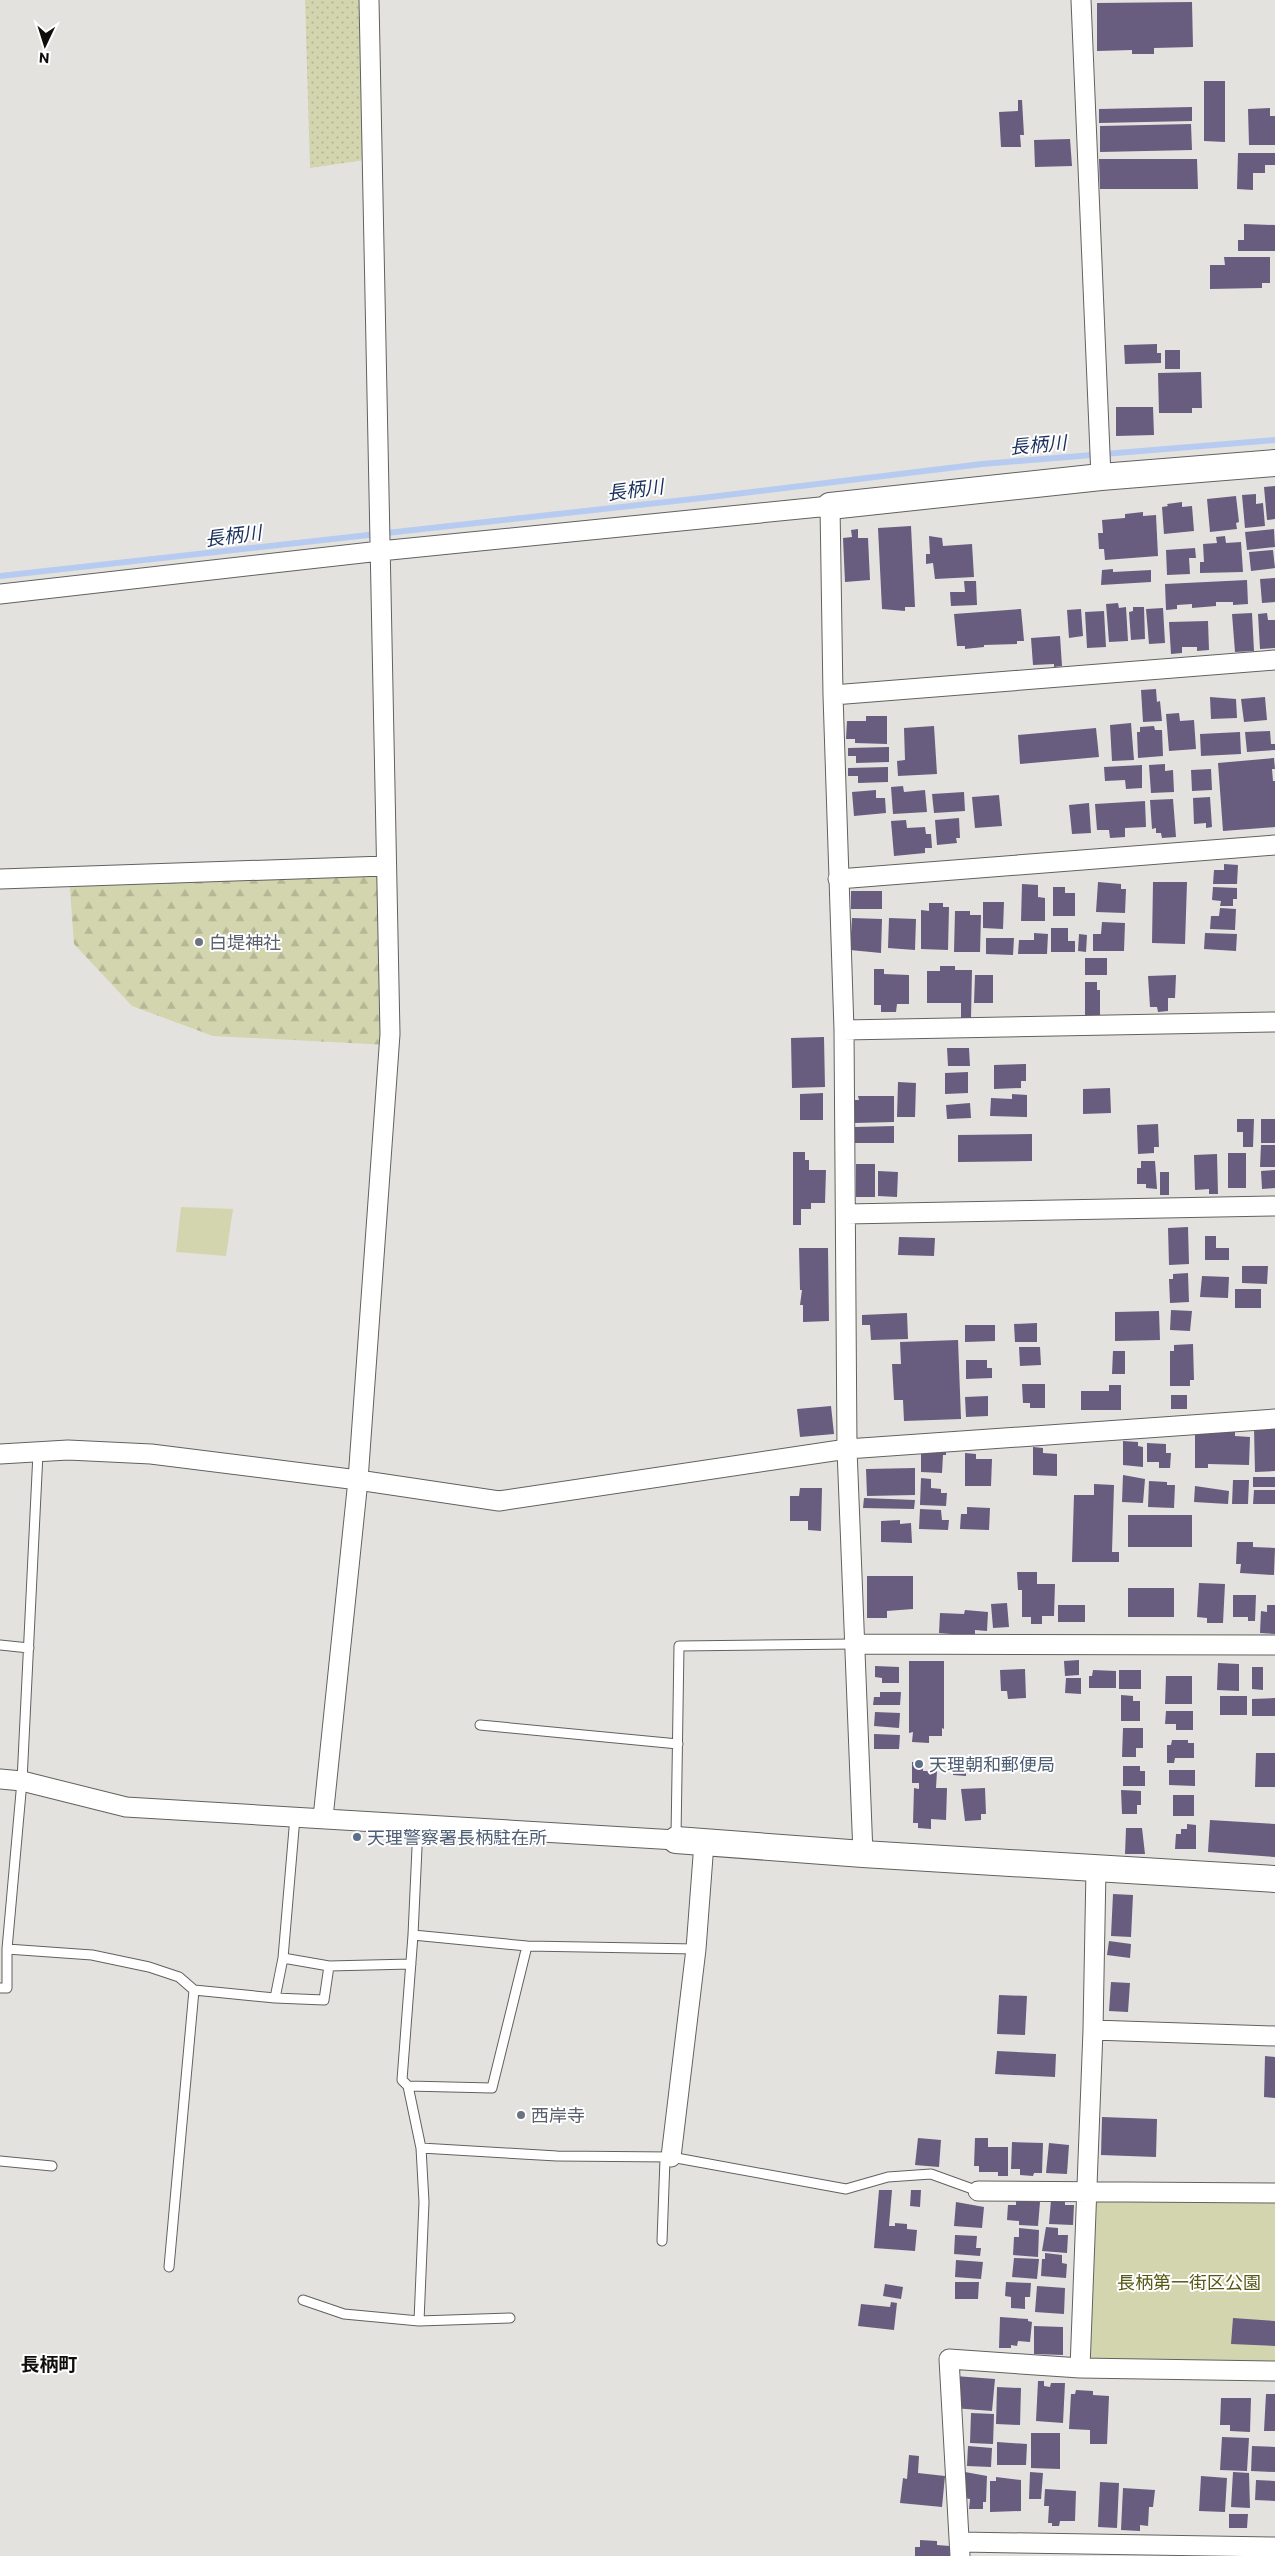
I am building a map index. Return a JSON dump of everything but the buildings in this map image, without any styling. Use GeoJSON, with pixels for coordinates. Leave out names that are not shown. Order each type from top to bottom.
{"type":"FeatureCollection","features":[{"type":"Feature","properties":{"kind":"street"},"geometry":{"type":"LineString","coordinates":[[323,1818],[358,1480],[390,1034],[385,866],[383,632],[369,0]]}},
{"type":"Feature","properties":{"kind":"street"},"geometry":{"type":"LineString","coordinates":[[1081,0],[1101,477]]}},
{"type":"Feature","properties":{"kind":"street"},"geometry":{"type":"LineString","coordinates":[[0,594],[380,551],[1101,477],[1275,463]]}},
{"type":"Feature","properties":{"kind":"street"},"geometry":{"type":"LineString","coordinates":[[830,506],[833,695],[844,1030],[847,1449],[863,1854]]}},
{"type":"Feature","properties":{"kind":"street"},"geometry":{"type":"LineString","coordinates":[[833,695],[1275,660]]}},
{"type":"Feature","properties":{"kind":"street"},"geometry":{"type":"LineString","coordinates":[[838,879],[1275,845]]}},
{"type":"Feature","properties":{"kind":"street"},"geometry":{"type":"LineString","coordinates":[[0,879],[385,866]]}},
{"type":"Feature","properties":{"kind":"street"},"geometry":{"type":"LineString","coordinates":[[844,1030],[1275,1022]]}},
{"type":"Feature","properties":{"kind":"street"},"geometry":{"type":"LineString","coordinates":[[846,1214],[1275,1206]]}},
{"type":"Feature","properties":{"kind":"street"},"geometry":{"type":"LineString","coordinates":[[0,1454],[68,1450],[151,1454],[358,1480],[499,1501],[847,1449],[1275,1419]]}},
{"type":"Feature","properties":{"kind":"street"},"geometry":{"type":"LineString","coordinates":[[854,1644],[1275,1645]]}},
{"type":"Feature","properties":{"kind":"street"},"geometry":{"type":"LineString","coordinates":[[0,1779],[22,1781],[126,1808],[295,1816],[418,1826],[676,1840],[863,1854],[1275,1879]]}},
{"type":"Feature","properties":{"kind":"street"},"geometry":{"type":"LineString","coordinates":[[668,2158],[696,1949],[704,1843]]}},
{"type":"Feature","properties":{"kind":"street"},"geometry":{"type":"LineString","coordinates":[[1080,2368],[1093,2030],[1096,1869]]}},
{"type":"Feature","properties":{"kind":"street"},"geometry":{"type":"LineString","coordinates":[[1093,2030],[1275,2036]]}},
{"type":"Feature","properties":{"kind":"street"},"geometry":{"type":"LineString","coordinates":[[978,2191],[1275,2193]]}},
{"type":"Feature","properties":{"kind":"street"},"geometry":{"type":"LineString","coordinates":[[1275,2371],[1080,2368],[949,2359],[961,2549],[1275,2546]]}},
{"type":"Feature","properties":{"kind":"lane"},"geometry":{"type":"LineString","coordinates":[[0,1988],[7,1988],[7,1949],[22,1781],[38,1453]]}},
{"type":"Feature","properties":{"kind":"lane"},"geometry":{"type":"LineString","coordinates":[[676,1840],[679,1646],[854,1644]]}},
{"type":"Feature","properties":{"kind":"lane"},"geometry":{"type":"LineString","coordinates":[[0,1645],[29,1648]]}},
{"type":"Feature","properties":{"kind":"lane"},"geometry":{"type":"LineString","coordinates":[[480,1725],[678,1744]]}},
{"type":"Feature","properties":{"kind":"lane"},"geometry":{"type":"LineString","coordinates":[[275,1998],[283,1958],[295,1816]]}},
{"type":"Feature","properties":{"kind":"lane"},"geometry":{"type":"LineString","coordinates":[[418,1826],[413,1935],[402,2080],[408,2086],[421,2148],[424,2202],[418,2321]]}},
{"type":"Feature","properties":{"kind":"lane"},"geometry":{"type":"LineString","coordinates":[[413,1935],[527,1946],[696,1949]]}},
{"type":"Feature","properties":{"kind":"lane"},"geometry":{"type":"LineString","coordinates":[[408,2086],[492,2088],[527,1946]]}},
{"type":"Feature","properties":{"kind":"lane"},"geometry":{"type":"LineString","coordinates":[[7,1949],[92,1955],[149,1967],[179,1977],[194,1990],[275,1998],[324,2000],[329,1966]]}},
{"type":"Feature","properties":{"kind":"lane"},"geometry":{"type":"LineString","coordinates":[[283,1958],[329,1966],[411,1964]]}},
{"type":"Feature","properties":{"kind":"lane"},"geometry":{"type":"LineString","coordinates":[[168,2267],[194,1990]]}},
{"type":"Feature","properties":{"kind":"lane"},"geometry":{"type":"LineString","coordinates":[[421,2148],[557,2156],[668,2158],[846,2189],[888,2177],[931,2174],[978,2191]]}},
{"type":"Feature","properties":{"kind":"lane"},"geometry":{"type":"LineString","coordinates":[[662,2241],[668,2158]]}},
{"type":"Feature","properties":{"kind":"lane"},"geometry":{"type":"LineString","coordinates":[[0,2161],[52,2166]]}},
{"type":"Feature","properties":{"kind":"lane"},"geometry":{"type":"LineString","coordinates":[[303,2300],[344,2314],[418,2321],[510,2318]]}},
{"type":"Feature","properties":{"kind":"green space"},"geometry":{"type":"Polygon","coordinates":[[[305,0],[360,0],[365,160],[310,168],[305,0]]]}},
{"type":"Feature","properties":{"kind":"green space"},"geometry":{"type":"Polygon","coordinates":[[[385,866],[389,1045],[213,1036],[132,1006],[74,944],[69,876],[385,866]]]}},
{"type":"Feature","properties":{"kind":"green space"},"geometry":{"type":"Polygon","coordinates":[[[181,1207],[233,1209],[226,1256],[176,1252],[181,1207]]]}},
{"type":"Feature","properties":{"kind":"green space","name":"長柄第一街区公園"},"geometry":{"type":"Polygon","coordinates":[[[1101,2196],[1275,2197],[1275,2370],[1095,2366],[1090,2355],[1092,2212],[1101,2196]]]}},
{"type":"Feature","properties":{"kind":"waterway","name":"長柄川"},"geometry":{"type":"LineString","coordinates":[[0,576],[702,498],[982,464],[1275,440]]}},
{"type":"Feature","properties":{"kind":"place","name":"白堤神社"},"geometry":{"type":"Point","coordinates":[199,942]}},
{"type":"Feature","properties":{"kind":"place","name":"天理朝和郵便局"},"geometry":{"type":"Point","coordinates":[919,1764]}},
{"type":"Feature","properties":{"kind":"place","name":"天理警察署長柄駐在所"},"geometry":{"type":"Point","coordinates":[357,1837]}},
{"type":"Feature","properties":{"kind":"place","name":"西岸寺"},"geometry":{"type":"Point","coordinates":[521,2115]}},
{"type":"Feature","properties":{"kind":"district","name":"長柄町"},"geometry":{"type":"Point","coordinates":[49,2363]}}]}
